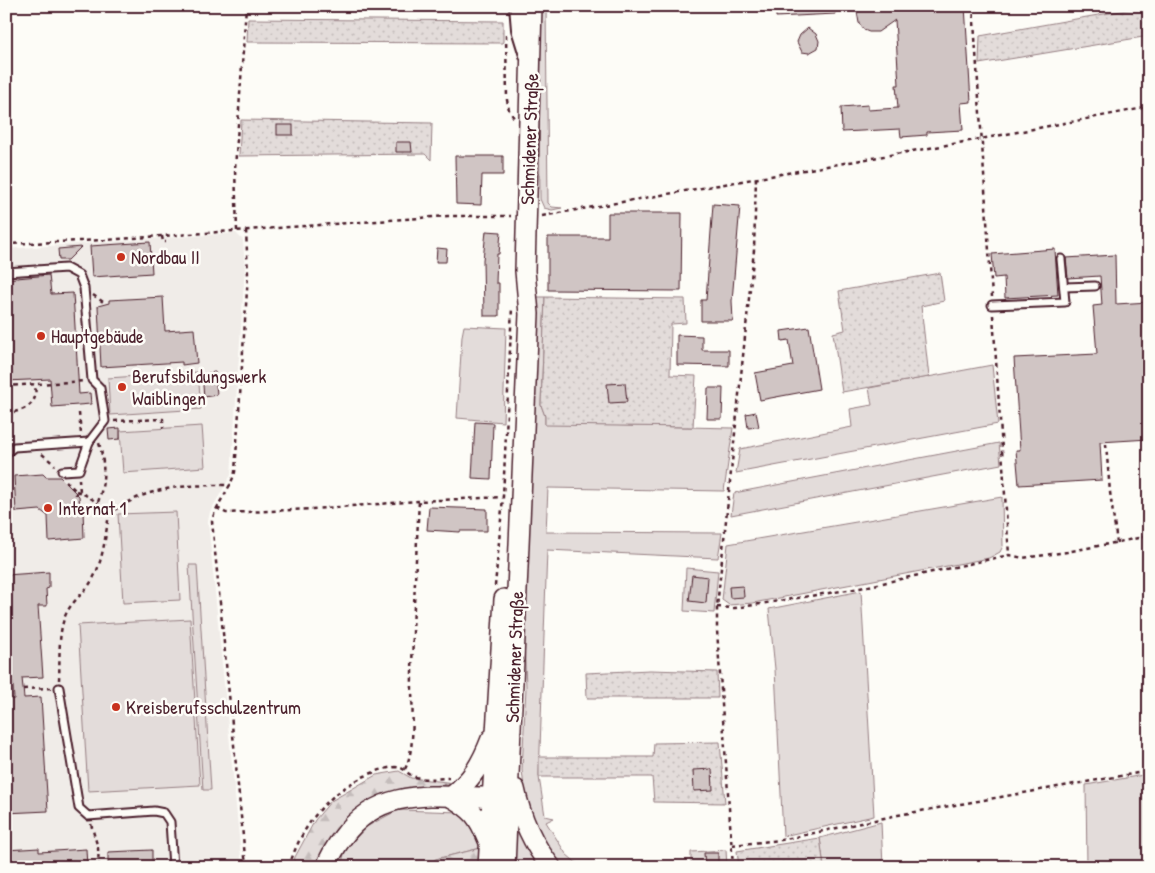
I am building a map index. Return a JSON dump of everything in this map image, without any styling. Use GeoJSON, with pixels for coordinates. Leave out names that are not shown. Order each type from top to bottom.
{"type":"FeatureCollection","features":[{"type":"Feature","properties":{"kind":"main road","name":"Schmidener Straße"},"geometry":{"type":"LineString","coordinates":[[488,867],[511,497],[529,314],[521,217],[531,67],[532,6]]}},
{"type":"Feature","properties":{"kind":"main road","name":"Schmidener Straße"},"geometry":{"type":"LineString","coordinates":[[505,867],[510,762],[511,497]]}},
{"type":"Feature","properties":{"kind":"main road","name":"Schmidener Straße"},"geometry":{"type":"LineString","coordinates":[[451,797],[465,786],[476,772],[496,723]]}},
{"type":"Feature","properties":{"kind":"main road"},"geometry":{"type":"LineString","coordinates":[[510,762],[520,811],[529,834],[541,855],[551,867]]}},
{"type":"Feature","properties":{"kind":"main road"},"geometry":{"type":"LineString","coordinates":[[326,867],[338,843],[352,826],[371,809],[393,801],[417,797],[482,797],[492,801],[508,816]]}},
{"type":"Feature","properties":{"kind":"main road"},"geometry":{"type":"LineString","coordinates":[[451,797],[466,806],[476,816],[489,843]]}},
{"type":"Feature","properties":{"kind":"main road"},"geometry":{"type":"LineString","coordinates":[[333,867],[338,843]]}},
{"type":"Feature","properties":{"kind":"street"},"geometry":{"type":"LineString","coordinates":[[518,6],[520,29],[531,67]]}},
{"type":"Feature","properties":{"kind":"lane"},"geometry":{"type":"LineString","coordinates":[[992,305],[1065,302],[1061,259]]}},
{"type":"Feature","properties":{"kind":"lane"},"geometry":{"type":"LineString","coordinates":[[6,272],[66,268],[79,275],[84,288],[92,380],[100,388],[106,421],[86,443],[79,470],[63,474]]}},
{"type":"Feature","properties":{"kind":"lane"},"geometry":{"type":"LineString","coordinates":[[1064,288],[1095,286]]}},
{"type":"Feature","properties":{"kind":"lane"},"geometry":{"type":"LineString","coordinates":[[6,453],[14,447],[86,443]]}},
{"type":"Feature","properties":{"kind":"lane"},"geometry":{"type":"LineString","coordinates":[[59,688],[80,808],[88,816],[154,811],[164,813],[170,822],[173,867]]}},
{"type":"Feature","properties":{"kind":"path"},"geometry":{"type":"LineString","coordinates":[[237,231],[235,169],[246,6]]}},
{"type":"Feature","properties":{"kind":"path"},"geometry":{"type":"LineString","coordinates":[[973,6],[1009,555]]}},
{"type":"Feature","properties":{"kind":"path"},"geometry":{"type":"LineString","coordinates":[[506,34],[507,100],[509,110],[517,122]]}},
{"type":"Feature","properties":{"kind":"path"},"geometry":{"type":"LineString","coordinates":[[6,244],[162,236],[448,216],[538,217],[658,197],[756,177],[981,139],[1149,107]]}},
{"type":"Feature","properties":{"kind":"path"},"geometry":{"type":"LineString","coordinates":[[733,867],[716,630],[754,250],[756,177]]}},
{"type":"Feature","properties":{"kind":"path"},"geometry":{"type":"LineString","coordinates":[[246,230],[248,275],[235,472],[231,485],[217,508],[212,521],[246,867]]}},
{"type":"Feature","properties":{"kind":"path"},"geometry":{"type":"LineString","coordinates":[[162,236],[163,242],[166,242]]}},
{"type":"Feature","properties":{"kind":"path"},"geometry":{"type":"LineString","coordinates":[[495,593],[511,497],[512,303]]}},
{"type":"Feature","properties":{"kind":"path"},"geometry":{"type":"LineString","coordinates":[[6,386],[92,380]]}},
{"type":"Feature","properties":{"kind":"path"},"geometry":{"type":"LineString","coordinates":[[6,412],[17,412],[31,404],[36,390],[34,384]]}},
{"type":"Feature","properties":{"kind":"path"},"geometry":{"type":"LineString","coordinates":[[80,413],[86,443]]}},
{"type":"Feature","properties":{"kind":"path"},"geometry":{"type":"LineString","coordinates":[[106,421],[163,419],[164,428]]}},
{"type":"Feature","properties":{"kind":"path"},"geometry":{"type":"LineString","coordinates":[[94,436],[99,443],[103,466],[102,492],[98,502]]}},
{"type":"Feature","properties":{"kind":"path"},"geometry":{"type":"LineString","coordinates":[[1106,444],[1117,543]]}},
{"type":"Feature","properties":{"kind":"path"},"geometry":{"type":"LineString","coordinates":[[43,455],[63,474],[76,493],[88,495],[98,502],[109,515]]}},
{"type":"Feature","properties":{"kind":"path"},"geometry":{"type":"LineString","coordinates":[[23,690],[59,688],[61,632],[64,618],[70,606],[91,582],[96,571],[101,558],[109,515],[112,511],[133,499],[162,490],[187,486],[231,485]]}},
{"type":"Feature","properties":{"kind":"path"},"geometry":{"type":"LineString","coordinates":[[217,508],[226,513],[511,497]]}},
{"type":"Feature","properties":{"kind":"path"},"geometry":{"type":"LineString","coordinates":[[405,769],[410,760],[412,721],[412,665],[418,501]]}},
{"type":"Feature","properties":{"kind":"path"},"geometry":{"type":"LineString","coordinates":[[717,607],[735,608],[860,588],[1009,555],[1023,558],[1149,536]]}},
{"type":"Feature","properties":{"kind":"path"},"geometry":{"type":"LineString","coordinates":[[6,690],[13,690]]}},
{"type":"Feature","properties":{"kind":"path"},"geometry":{"type":"LineString","coordinates":[[732,846],[781,840],[898,815],[1149,771]]}},
{"type":"Feature","properties":{"kind":"path"},"geometry":{"type":"LineString","coordinates":[[88,816],[98,848],[99,867]]}},
{"type":"Feature","properties":{"kind":"shaded area"},"geometry":{"type":"Polygon","coordinates":[[[236,233],[243,240],[245,267],[231,475],[210,512],[208,521],[242,867],[6,867],[6,249],[236,233]]]}},
{"type":"Feature","properties":{"kind":"green space"},"geometry":{"type":"Polygon","coordinates":[[[538,6],[546,6],[548,203],[552,207],[562,208],[552,210],[544,208],[540,199],[538,6]]]}},
{"type":"Feature","properties":{"kind":"green space"},"geometry":{"type":"Polygon","coordinates":[[[1149,6],[1149,36],[979,64],[980,36],[1149,6]]]}},
{"type":"Feature","properties":{"kind":"green space"},"geometry":{"type":"Polygon","coordinates":[[[248,19],[503,21],[503,43],[247,42],[248,19]]]}},
{"type":"Feature","properties":{"kind":"green space"},"geometry":{"type":"Polygon","coordinates":[[[241,120],[432,123],[431,160],[425,154],[239,156],[241,120]]]}},
{"type":"Feature","properties":{"kind":"green space"},"geometry":{"type":"Polygon","coordinates":[[[940,273],[944,301],[921,306],[929,377],[842,392],[833,333],[845,330],[839,291],[940,273]]]}},
{"type":"Feature","properties":{"kind":"green space"},"geometry":{"type":"Polygon","coordinates":[[[536,297],[545,297],[541,405],[545,416],[545,424],[733,428],[724,491],[548,488],[546,532],[722,533],[718,558],[547,550],[539,777],[545,816],[554,818],[546,822],[566,854],[581,867],[561,867],[553,859],[535,830],[526,805],[522,770],[526,687],[523,618],[536,297]]]}},
{"type":"Feature","properties":{"kind":"green space"},"geometry":{"type":"Polygon","coordinates":[[[545,297],[685,299],[686,323],[671,324],[670,375],[696,376],[693,427],[545,425],[545,416],[541,405],[545,297]]]}},
{"type":"Feature","properties":{"kind":"green space"},"geometry":{"type":"Polygon","coordinates":[[[464,326],[506,328],[503,422],[457,418],[464,326]]]}},
{"type":"Feature","properties":{"kind":"green space"},"geometry":{"type":"Polygon","coordinates":[[[992,365],[998,424],[736,473],[740,449],[852,427],[850,409],[872,405],[869,388],[992,365]]]}},
{"type":"Feature","properties":{"kind":"green space"},"geometry":{"type":"Polygon","coordinates":[[[198,372],[201,409],[110,415],[108,378],[198,372]]]}},
{"type":"Feature","properties":{"kind":"green space"},"geometry":{"type":"Polygon","coordinates":[[[202,426],[205,467],[123,473],[120,431],[202,426]]]}},
{"type":"Feature","properties":{"kind":"green space"},"geometry":{"type":"Polygon","coordinates":[[[999,443],[1001,464],[731,515],[734,493],[999,443]]]}},
{"type":"Feature","properties":{"kind":"green space"},"geometry":{"type":"Polygon","coordinates":[[[1002,497],[1003,546],[1000,552],[989,558],[753,603],[729,605],[722,600],[728,544],[1002,497]]]}},
{"type":"Feature","properties":{"kind":"green space"},"geometry":{"type":"Polygon","coordinates":[[[176,512],[180,600],[123,603],[118,514],[176,512]]]}},
{"type":"Feature","properties":{"kind":"green space"},"geometry":{"type":"Polygon","coordinates":[[[189,565],[197,565],[211,790],[203,790],[189,565]]]}},
{"type":"Feature","properties":{"kind":"green space"},"geometry":{"type":"Polygon","coordinates":[[[686,568],[718,571],[714,613],[684,611],[686,568]]]}},
{"type":"Feature","properties":{"kind":"green space"},"geometry":{"type":"Polygon","coordinates":[[[861,591],[874,816],[783,836],[775,669],[769,609],[861,591]]]}},
{"type":"Feature","properties":{"kind":"green space"},"geometry":{"type":"Polygon","coordinates":[[[190,619],[200,785],[88,791],[78,625],[190,619]]]}},
{"type":"Feature","properties":{"kind":"green space"},"geometry":{"type":"Polygon","coordinates":[[[650,670],[717,672],[718,698],[587,698],[586,673],[650,670]]]}},
{"type":"Feature","properties":{"kind":"green space"},"geometry":{"type":"Polygon","coordinates":[[[720,742],[725,803],[654,802],[652,777],[539,777],[539,757],[653,757],[654,743],[720,742]]]}},
{"type":"Feature","properties":{"kind":"green space"},"geometry":{"type":"Polygon","coordinates":[[[399,771],[411,778],[455,783],[411,789],[377,800],[329,839],[321,867],[293,867],[295,857],[315,820],[331,801],[376,775],[399,771]]]}},
{"type":"Feature","properties":{"kind":"green space"},"geometry":{"type":"Polygon","coordinates":[[[1149,774],[1149,867],[1087,867],[1086,785],[1149,774]]]}},
{"type":"Feature","properties":{"kind":"green space"},"geometry":{"type":"Polygon","coordinates":[[[398,810],[460,812],[475,825],[481,848],[436,859],[424,867],[341,867],[345,850],[366,827],[398,810]]]}},
{"type":"Feature","properties":{"kind":"green space"},"geometry":{"type":"Polygon","coordinates":[[[514,812],[540,867],[512,867],[514,812]]]}},
{"type":"Feature","properties":{"kind":"green space"},"geometry":{"type":"Polygon","coordinates":[[[881,822],[883,867],[824,867],[820,838],[881,822]]]}},
{"type":"Feature","properties":{"kind":"green space"},"geometry":{"type":"Polygon","coordinates":[[[820,838],[824,867],[739,867],[737,851],[820,838]]]}},
{"type":"Feature","properties":{"kind":"green space"},"geometry":{"type":"Polygon","coordinates":[[[481,848],[480,867],[424,867],[436,859],[481,848]]]}},
{"type":"Feature","properties":{"kind":"green space"},"geometry":{"type":"Polygon","coordinates":[[[726,850],[727,867],[691,867],[691,852],[726,850]]]}},
{"type":"Feature","properties":{"kind":"building"},"geometry":{"type":"Polygon","coordinates":[[[776,6],[834,6],[835,14],[776,17],[776,6]]]}},
{"type":"Feature","properties":{"kind":"building"},"geometry":{"type":"Polygon","coordinates":[[[856,6],[965,6],[971,102],[961,103],[963,130],[927,132],[927,135],[901,137],[900,129],[842,132],[841,107],[868,105],[868,110],[898,108],[896,85],[899,85],[895,20],[878,32],[869,32],[864,30],[859,23],[856,6]]]}},
{"type":"Feature","properties":{"kind":"building"},"geometry":{"type":"Polygon","coordinates":[[[808,28],[816,34],[819,41],[818,48],[809,53],[802,52],[797,42],[800,35],[808,28]]]}},
{"type":"Feature","properties":{"kind":"building"},"geometry":{"type":"Polygon","coordinates":[[[277,125],[293,125],[293,135],[277,135],[277,125]]]}},
{"type":"Feature","properties":{"kind":"building"},"geometry":{"type":"Polygon","coordinates":[[[396,142],[411,142],[412,152],[396,152],[396,142]]]}},
{"type":"Feature","properties":{"kind":"building"},"geometry":{"type":"Polygon","coordinates":[[[455,156],[503,156],[503,175],[482,175],[481,205],[456,204],[455,156]]]}},
{"type":"Feature","properties":{"kind":"building"},"geometry":{"type":"Polygon","coordinates":[[[713,204],[740,206],[732,301],[733,321],[701,321],[701,300],[706,300],[713,204]]]}},
{"type":"Feature","properties":{"kind":"building"},"geometry":{"type":"Polygon","coordinates":[[[608,213],[682,213],[681,291],[548,290],[548,237],[608,237],[608,213]]]}},
{"type":"Feature","properties":{"kind":"building"},"geometry":{"type":"Polygon","coordinates":[[[486,231],[501,232],[499,254],[497,254],[496,283],[499,283],[499,316],[484,316],[483,260],[486,231]]]}},
{"type":"Feature","properties":{"kind":"building","name":"Nordbau II"},"geometry":{"type":"Polygon","coordinates":[[[150,242],[152,273],[92,277],[90,246],[150,242]]]}},
{"type":"Feature","properties":{"kind":"building"},"geometry":{"type":"Polygon","coordinates":[[[81,247],[68,260],[59,260],[58,249],[81,247]]]}},
{"type":"Feature","properties":{"kind":"building"},"geometry":{"type":"Polygon","coordinates":[[[437,248],[447,249],[446,262],[436,262],[437,248]]]}},
{"type":"Feature","properties":{"kind":"building"},"geometry":{"type":"Polygon","coordinates":[[[1055,249],[1058,295],[1005,298],[1004,277],[994,278],[992,254],[1055,249]]]}},
{"type":"Feature","properties":{"kind":"building"},"geometry":{"type":"Polygon","coordinates":[[[1115,255],[1116,304],[1149,302],[1149,439],[1100,442],[1102,480],[1019,485],[1016,450],[1020,450],[1014,358],[1097,354],[1093,306],[1102,305],[1100,276],[1068,278],[1066,258],[1115,255]]]}},
{"type":"Feature","properties":{"kind":"building","name":"Hauptgebäude"},"geometry":{"type":"Polygon","coordinates":[[[49,275],[51,294],[73,293],[79,394],[90,393],[91,404],[52,407],[50,379],[6,381],[6,279],[49,275]]]}},
{"type":"Feature","properties":{"kind":"building"},"geometry":{"type":"Polygon","coordinates":[[[163,297],[165,331],[194,329],[197,363],[182,365],[182,362],[101,367],[98,306],[109,303],[109,300],[163,297]]]}},
{"type":"Feature","properties":{"kind":"building"},"geometry":{"type":"Polygon","coordinates":[[[809,327],[819,389],[760,400],[755,373],[793,366],[789,340],[782,341],[781,331],[809,327]]]}},
{"type":"Feature","properties":{"kind":"building"},"geometry":{"type":"Polygon","coordinates":[[[677,335],[702,336],[702,350],[729,350],[729,366],[677,365],[677,335]]]}},
{"type":"Feature","properties":{"kind":"building"},"geometry":{"type":"Polygon","coordinates":[[[215,372],[217,395],[204,397],[202,374],[215,372]]]}},
{"type":"Feature","properties":{"kind":"building"},"geometry":{"type":"Polygon","coordinates":[[[625,383],[627,402],[609,403],[607,384],[625,383]]]}},
{"type":"Feature","properties":{"kind":"building"},"geometry":{"type":"Polygon","coordinates":[[[708,388],[723,388],[722,419],[707,419],[708,388]]]}},
{"type":"Feature","properties":{"kind":"building"},"geometry":{"type":"Polygon","coordinates":[[[756,412],[759,427],[748,428],[746,414],[756,412]]]}},
{"type":"Feature","properties":{"kind":"building"},"geometry":{"type":"Polygon","coordinates":[[[475,422],[493,423],[491,479],[472,478],[475,422]]]}},
{"type":"Feature","properties":{"kind":"building"},"geometry":{"type":"Polygon","coordinates":[[[120,428],[120,439],[109,440],[108,429],[120,428]]]}},
{"type":"Feature","properties":{"kind":"building","name":"Internat 1"},"geometry":{"type":"Polygon","coordinates":[[[43,474],[46,477],[60,477],[79,496],[80,507],[83,510],[84,538],[49,541],[48,516],[40,510],[16,512],[14,476],[43,474]]]}},
{"type":"Feature","properties":{"kind":"building"},"geometry":{"type":"Polygon","coordinates":[[[429,507],[487,509],[487,531],[427,530],[429,507]]]}},
{"type":"Feature","properties":{"kind":"building"},"geometry":{"type":"Polygon","coordinates":[[[49,572],[49,588],[46,589],[47,606],[38,606],[43,677],[22,678],[24,698],[41,697],[48,811],[6,813],[6,699],[14,699],[12,675],[6,676],[6,575],[49,572]]]}},
{"type":"Feature","properties":{"kind":"building"},"geometry":{"type":"Polygon","coordinates":[[[692,575],[708,577],[706,603],[689,601],[692,575]]]}},
{"type":"Feature","properties":{"kind":"building"},"geometry":{"type":"Polygon","coordinates":[[[743,586],[744,597],[730,598],[729,587],[743,586]]]}},
{"type":"Feature","properties":{"kind":"building"},"geometry":{"type":"Polygon","coordinates":[[[712,769],[713,790],[694,791],[693,770],[712,769]]]}},
{"type":"Feature","properties":{"kind":"building"},"geometry":{"type":"Polygon","coordinates":[[[39,848],[39,852],[86,849],[87,867],[6,867],[6,850],[39,848]]]}},
{"type":"Feature","properties":{"kind":"building"},"geometry":{"type":"Polygon","coordinates":[[[152,850],[152,867],[108,867],[108,852],[152,850]]]}},
{"type":"Feature","properties":{"kind":"building"},"geometry":{"type":"Polygon","coordinates":[[[704,853],[718,853],[718,867],[705,867],[704,853]]]}},
{"type":"Feature","properties":{"kind":"place","name":"Nordbau II"},"geometry":{"type":"Point","coordinates":[121,257]}},
{"type":"Feature","properties":{"kind":"place","name":"Hauptgebäude"},"geometry":{"type":"Point","coordinates":[41,336]}},
{"type":"Feature","properties":{"kind":"place","name":"Berufsbildungswerk Waiblingen"},"geometry":{"type":"Point","coordinates":[122,387]}},
{"type":"Feature","properties":{"kind":"place","name":"Internat 1"},"geometry":{"type":"Point","coordinates":[48,508]}},
{"type":"Feature","properties":{"kind":"place","name":"Kreisberufsschulzentrum"},"geometry":{"type":"Point","coordinates":[116,707]}}]}
